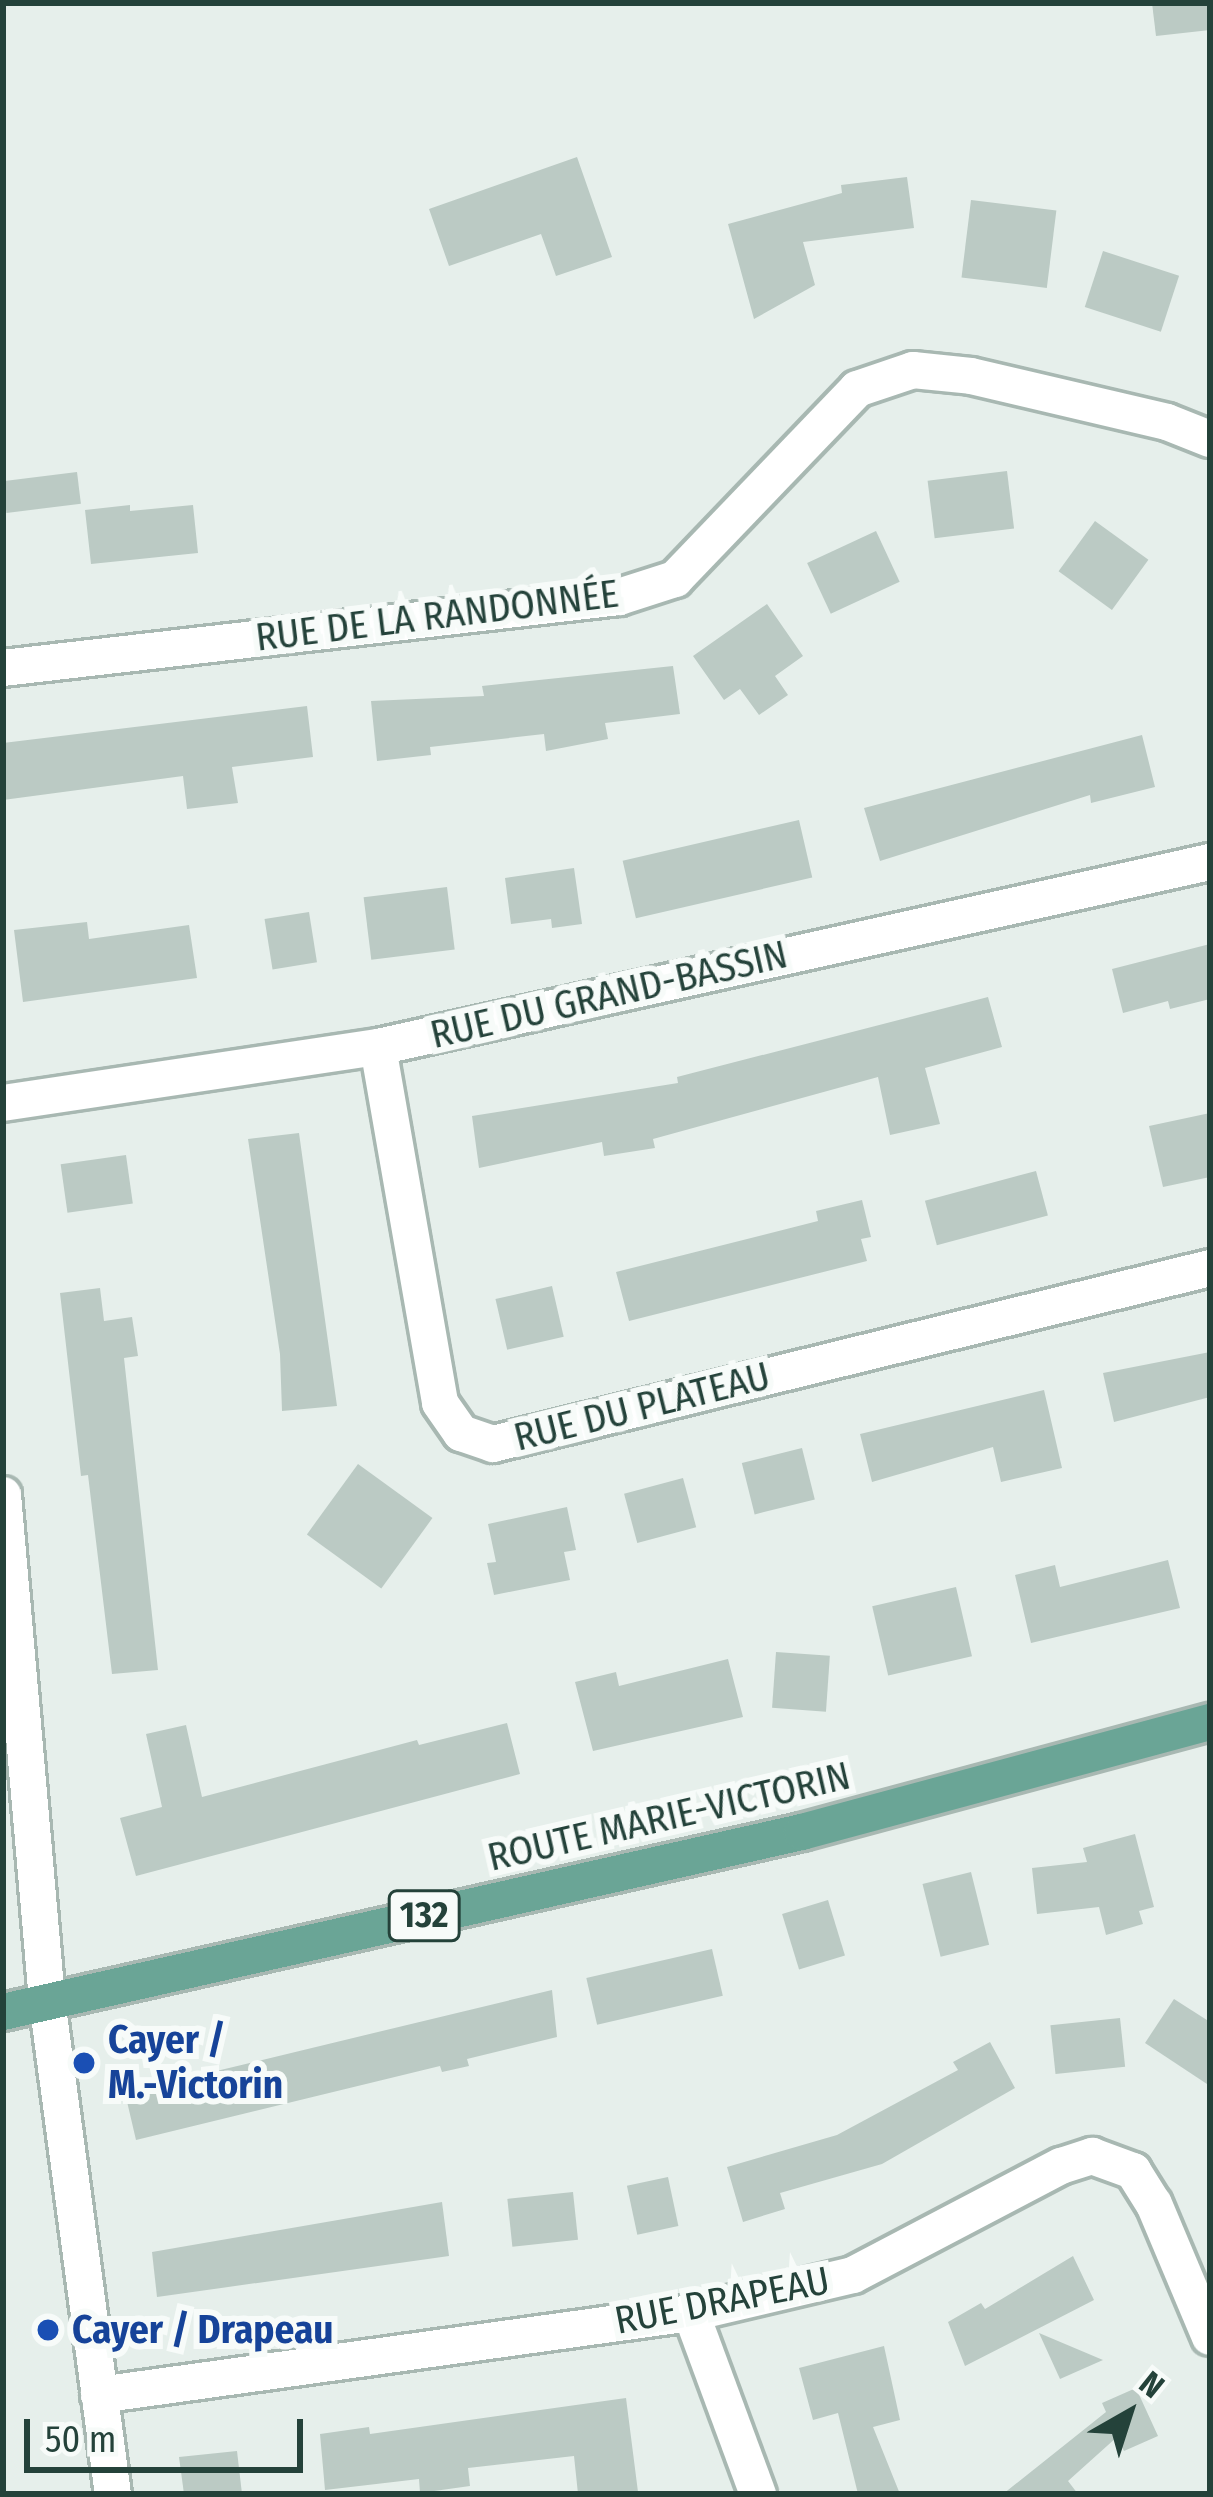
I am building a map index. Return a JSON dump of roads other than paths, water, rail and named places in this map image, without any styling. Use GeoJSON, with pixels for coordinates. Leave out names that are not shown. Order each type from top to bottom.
{"type":"FeatureCollection","features":[{"type":"Feature","properties":{"kind":"main road","name":"ROUTE MARIE-VICTORIN"},"geometry":{"type":"LineString","coordinates":[[3,2012],[802,1832],[1210,1722]]}},
{"type":"Feature","properties":{"kind":"street","name":"RUE DE LA RANDONNÉE"},"geometry":{"type":"LineString","coordinates":[[3,668],[619,597],[675,579],[857,389],[913,370],[971,376],[1167,422],[1210,439]]}},
{"type":"Feature","properties":{"kind":"street","name":"RUE DU GRAND-BASSIN"},"geometry":{"type":"LineString","coordinates":[[3,1103],[378,1047],[1210,862]]}},
{"type":"Feature","properties":{"kind":"street","name":"RUE DU PLATEAU"},"geometry":{"type":"LineString","coordinates":[[378,1047],[440,1403],[461,1433],[493,1444],[1210,1268]]}},
{"type":"Feature","properties":{"kind":"street"},"geometry":{"type":"LineString","coordinates":[[3,1496],[47,2000],[113,2494]]}},
{"type":"Feature","properties":{"kind":"street","name":"RUE DRAPEAU"},"geometry":{"type":"LineString","coordinates":[[99,2395],[691,2313],[854,2275],[1061,2166],[1092,2156],[1133,2171],[1154,2204],[1210,2337]]}},
{"type":"Feature","properties":{"kind":"street"},"geometry":{"type":"LineString","coordinates":[[691,2313],[758,2494]]}},
{"type":"Feature","properties":{"kind":"place","name":"Cayer / M.-Victorin"},"geometry":{"type":"Point","coordinates":[84,2063]}},
{"type":"Feature","properties":{"kind":"place","name":"Cayer / Drapeau"},"geometry":{"type":"Point","coordinates":[48,2330]}}]}
